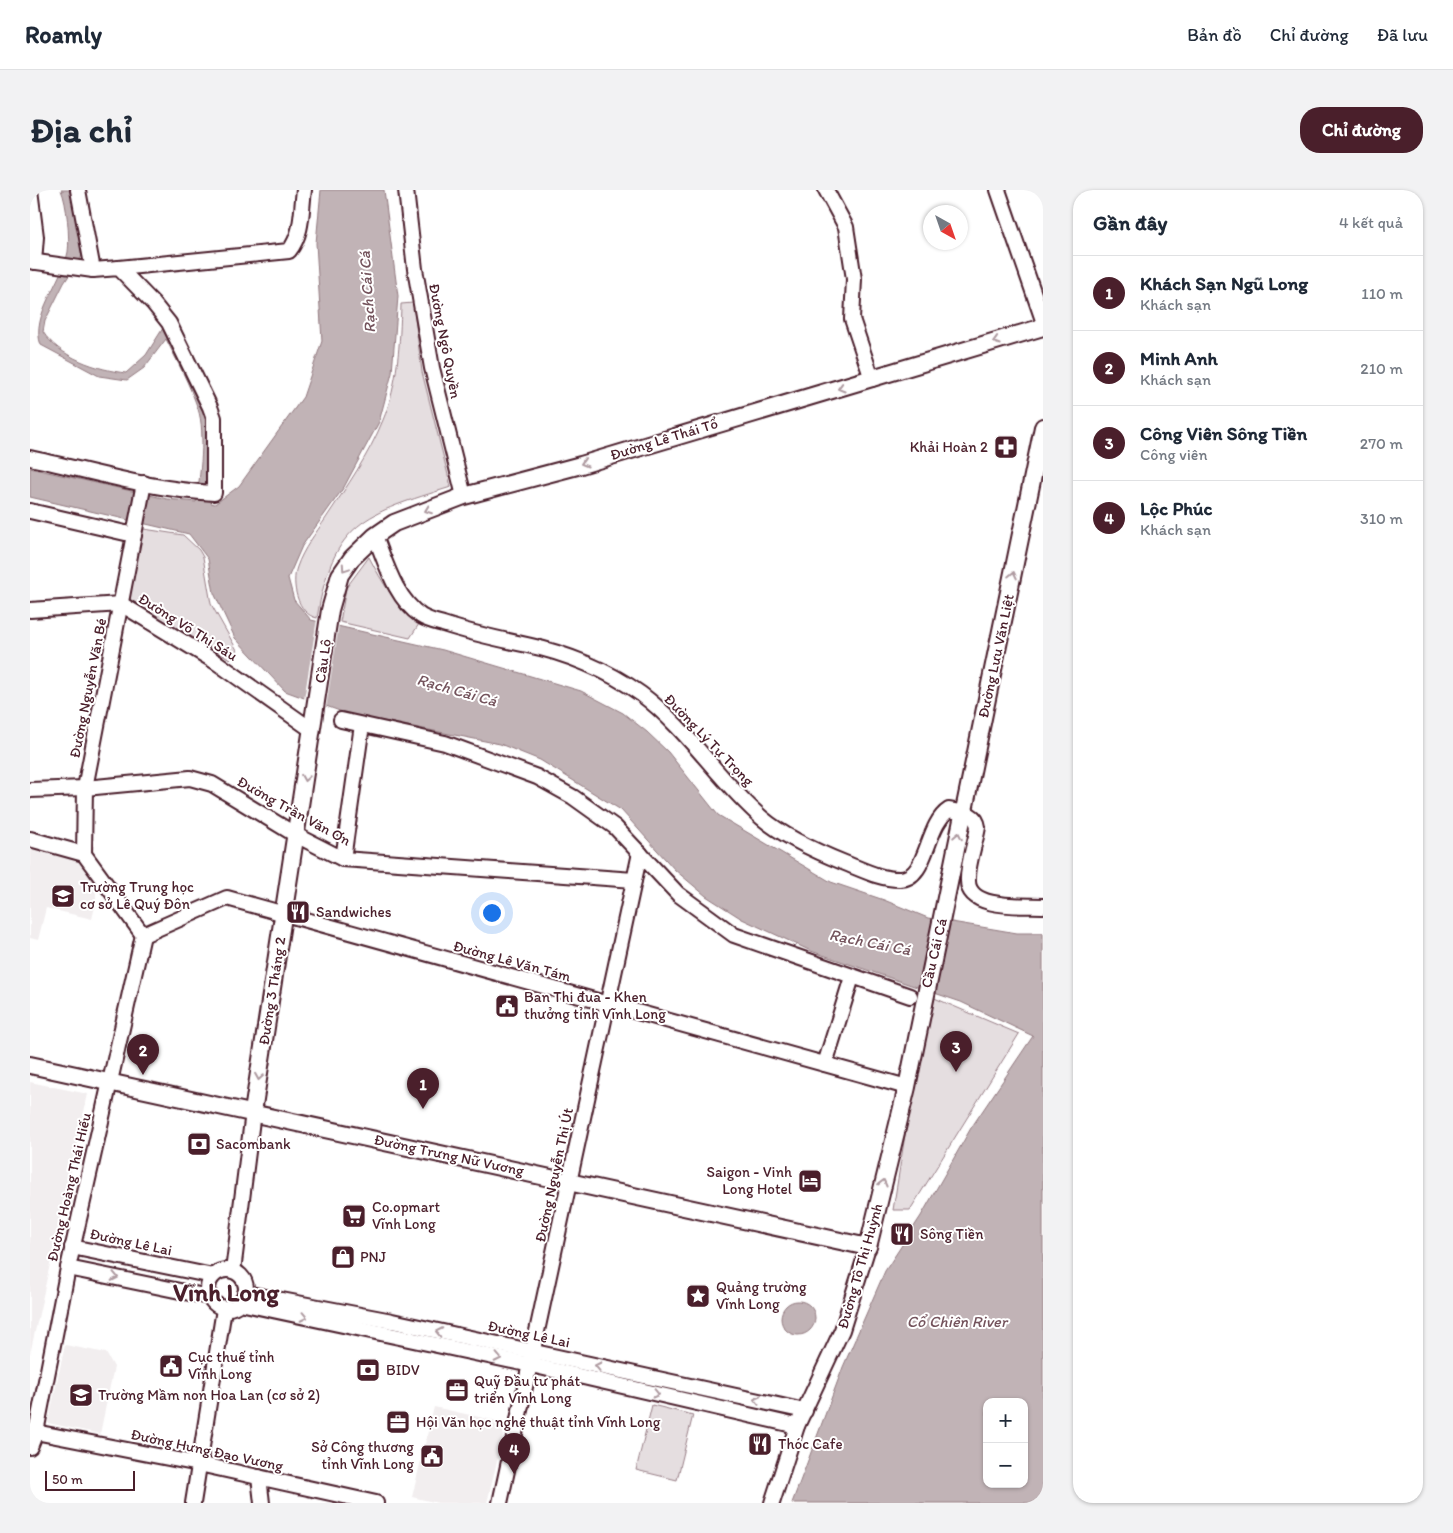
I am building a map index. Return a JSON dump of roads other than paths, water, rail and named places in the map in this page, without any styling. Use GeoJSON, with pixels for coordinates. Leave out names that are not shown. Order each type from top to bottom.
{"type":"FeatureCollection","features":[{"type":"Feature","properties":{"kind":"main road","name":"Đường Lê Thái Tổ"},"geometry":{"type":"LineString","coordinates":[[330,610],[340,575],[352,558],[375,536],[394,523],[464,496],[581,464],[1043,327]]}},
{"type":"Feature","properties":{"kind":"main road","name":"Đường Lưu Văn Liệt"},"geometry":{"type":"LineString","coordinates":[[949,884],[1043,427]]}},
{"type":"Feature","properties":{"kind":"main road","name":"Cầu Lộ"},"geometry":{"type":"LineString","coordinates":[[315,711],[330,610]]}},
{"type":"Feature","properties":{"kind":"main road","name":"Đường 3 Tháng 2"},"geometry":{"type":"LineString","coordinates":[[253,1112],[315,711]]}},
{"type":"Feature","properties":{"kind":"main road","name":"Cầu Cái Cá"},"geometry":{"type":"LineString","coordinates":[[919,1021],[949,884]]}},
{"type":"Feature","properties":{"kind":"main road","name":"Đường Tô Thị Huỳnh"},"geometry":{"type":"LineString","coordinates":[[868,1247],[907,1087],[919,1021]]}},
{"type":"Feature","properties":{"kind":"main road","name":"Đường Trưng Nữ Vương"},"geometry":{"type":"LineString","coordinates":[[30,1065],[868,1247]]}},
{"type":"Feature","properties":{"kind":"street"},"geometry":{"type":"LineString","coordinates":[[30,190],[36,238],[32,262],[90,270],[289,251],[297,240],[300,230],[304,190]]}},
{"type":"Feature","properties":{"kind":"street"},"geometry":{"type":"LineString","coordinates":[[78,190],[90,270]]}},
{"type":"Feature","properties":{"kind":"street","name":"Đường Ngô Quyền"},"geometry":{"type":"LineString","coordinates":[[406,190],[415,269],[432,368],[464,496]]}},
{"type":"Feature","properties":{"kind":"street"},"geometry":{"type":"LineString","coordinates":[[826,190],[846,227],[854,279],[852,319],[872,379]]}},
{"type":"Feature","properties":{"kind":"street"},"geometry":{"type":"LineString","coordinates":[[998,190],[1043,320]]}},
{"type":"Feature","properties":{"kind":"street"},"geometry":{"type":"LineString","coordinates":[[30,458],[143,487],[214,493],[214,418],[210,407],[169,324],[153,303],[119,268]]}},
{"type":"Feature","properties":{"kind":"street","name":"Đường Nguyễn Văn Bé"},"geometry":{"type":"LineString","coordinates":[[84,854],[85,788],[143,487]]}},
{"type":"Feature","properties":{"kind":"street"},"geometry":{"type":"LineString","coordinates":[[30,511],[135,532]]}},
{"type":"Feature","properties":{"kind":"street","name":"Đường Lý Tự Trọng"},"geometry":{"type":"LineString","coordinates":[[375,536],[390,576],[399,592],[422,617],[480,636],[530,646],[580,661],[641,694],[696,746],[733,790],[763,819],[794,838],[838,860],[885,878],[905,879],[917,871],[928,840],[941,815],[949,810],[963,813]]}},
{"type":"Feature","properties":{"kind":"street","name":"Đường Võ Thị Sáu"},"geometry":{"type":"LineString","coordinates":[[30,610],[121,604],[216,662],[312,730]]}},
{"type":"Feature","properties":{"kind":"street"},"geometry":{"type":"LineString","coordinates":[[341,720],[445,744],[537,777],[598,813],[615,827],[678,894],[734,935],[910,996]]}},
{"type":"Feature","properties":{"kind":"street"},"geometry":{"type":"LineString","coordinates":[[343,859],[362,725]]}},
{"type":"Feature","properties":{"kind":"street","name":"Đường Trần Văn Ơn"},"geometry":{"type":"LineString","coordinates":[[30,790],[85,788],[190,778],[212,784],[296,834],[343,859],[634,880]]}},
{"type":"Feature","properties":{"kind":"street"},"geometry":{"type":"LineString","coordinates":[[963,813],[973,816],[977,820],[978,827],[968,881],[972,892],[978,898],[993,904],[1043,906]]}},
{"type":"Feature","properties":{"kind":"street"},"geometry":{"type":"LineString","coordinates":[[30,840],[84,854],[143,935]]}},
{"type":"Feature","properties":{"kind":"street","name":"Đường Nguyễn Thị Út"},"geometry":{"type":"LineString","coordinates":[[500,1503],[640,853]]}},
{"type":"Feature","properties":{"kind":"street","name":"Đường Lê Văn Tám"},"geometry":{"type":"LineString","coordinates":[[143,935],[227,898],[907,1087]]}},
{"type":"Feature","properties":{"kind":"street","name":"Đường Hoàng Thái Hiếu"},"geometry":{"type":"LineString","coordinates":[[30,1446],[72,1247],[143,935]]}},
{"type":"Feature","properties":{"kind":"street"},"geometry":{"type":"LineString","coordinates":[[825,1064],[852,977]]}},
{"type":"Feature","properties":{"kind":"street","name":"Đường 3 Tháng 2"},"geometry":{"type":"LineString","coordinates":[[232,1271],[253,1112]]}},
{"type":"Feature","properties":{"kind":"street","name":"Đường Lê Lai"},"geometry":{"type":"LineString","coordinates":[[72,1247],[213,1276]]}},
{"type":"Feature","properties":{"kind":"street","name":"Đường Tô Thị Huỳnh"},"geometry":{"type":"LineString","coordinates":[[772,1503],[797,1426],[842,1330],[868,1247]]}},
{"type":"Feature","properties":{"kind":"street"},"geometry":{"type":"LineString","coordinates":[[68,1268],[209,1297],[218,1307],[224,1309],[231,1308],[242,1298],[242,1278],[232,1271],[220,1271],[213,1276],[208,1284],[209,1297]]}},
{"type":"Feature","properties":{"kind":"street","name":"Đường Lê Lai"},"geometry":{"type":"LineString","coordinates":[[242,1298],[532,1358],[804,1411]]}},
{"type":"Feature","properties":{"kind":"street"},"geometry":{"type":"LineString","coordinates":[[193,1503],[224,1309]]}},
{"type":"Feature","properties":{"kind":"street","name":"Đường Lê Lai"},"geometry":{"type":"LineString","coordinates":[[532,1358],[797,1426]]}},
{"type":"Feature","properties":{"kind":"street","name":"Đường Hưng Đạo Vương"},"geometry":{"type":"LineString","coordinates":[[33,1432],[199,1464],[376,1503]]}},
{"type":"Feature","properties":{"kind":"street"},"geometry":{"type":"LineString","coordinates":[[259,1477],[262,1503]]}},
{"type":"Feature","properties":{"kind":"water"},"geometry":{"type":"Polygon","coordinates":[[[61,190],[75,190],[85,239],[82,256],[64,283],[45,321],[43,332],[59,349],[80,361],[103,369],[126,373],[146,355],[165,325],[211,414],[211,503],[215,504],[239,486],[303,397],[322,341],[316,243],[321,190],[384,190],[398,296],[392,373],[379,422],[344,487],[302,546],[288,578],[294,600],[311,620],[443,650],[581,691],[623,713],[647,732],[668,752],[718,815],[831,882],[884,900],[928,918],[1017,933],[1043,933],[1043,1503],[792,1503],[843,1367],[885,1271],[921,1216],[971,1128],[1033,1036],[961,1002],[811,951],[742,919],[706,896],[675,870],[621,810],[540,760],[500,744],[348,714],[285,691],[235,638],[214,593],[208,559],[189,534],[30,497],[30,468],[167,499],[196,502],[202,442],[200,419],[187,382],[166,339],[144,368],[127,380],[99,376],[41,345],[39,334],[43,311],[60,275],[68,252],[68,221],[61,190]]]}},
{"type":"Feature","properties":{"kind":"water"},"geometry":{"type":"Polygon","coordinates":[[[798,1301],[810,1306],[815,1318],[810,1330],[798,1335],[786,1330],[781,1318],[786,1306],[798,1301]]]}},
{"type":"Feature","properties":{"kind":"place","name":"Khải Hoàn 2"},"geometry":{"type":"Point","coordinates":[1006,447]}},
{"type":"Feature","properties":{"kind":"place","name":"Trường Trung học cơ sở Lê Quý Đôn"},"geometry":{"type":"Point","coordinates":[63,896]}},
{"type":"Feature","properties":{"kind":"place","name":"Sandwiches"},"geometry":{"type":"Point","coordinates":[298,912]}},
{"type":"Feature","properties":{"kind":"place","name":"Ban Thi đua - Khen thưởng tỉnh Vĩnh Long"},"geometry":{"type":"Point","coordinates":[507,1006]}},
{"type":"Feature","properties":{"kind":"place","name":"Công Viên Sông Tiền"},"geometry":{"type":"Point","coordinates":[956,1072]}},
{"type":"Feature","properties":{"kind":"place","name":"Minh Anh"},"geometry":{"type":"Point","coordinates":[143,1075]}},
{"type":"Feature","properties":{"kind":"place","name":"Khách Sạn Ngũ Long"},"geometry":{"type":"Point","coordinates":[423,1109]}},
{"type":"Feature","properties":{"kind":"place","name":"Sacombank"},"geometry":{"type":"Point","coordinates":[199,1144]}},
{"type":"Feature","properties":{"kind":"place","name":"Saigon - Vinh Long Hotel"},"geometry":{"type":"Point","coordinates":[810,1181]}},
{"type":"Feature","properties":{"kind":"place","name":"Co.opmart Vĩnh Long"},"geometry":{"type":"Point","coordinates":[354,1216]}},
{"type":"Feature","properties":{"kind":"place","name":"Sông Tiền"},"geometry":{"type":"Point","coordinates":[902,1234]}},
{"type":"Feature","properties":{"kind":"place","name":"PNJ"},"geometry":{"type":"Point","coordinates":[343,1257]}},
{"type":"Feature","properties":{"kind":"place","name":"Quảng trường Vĩnh Long"},"geometry":{"type":"Point","coordinates":[698,1296]}},
{"type":"Feature","properties":{"kind":"place","name":"Cục thuế tỉnh Vĩnh Long"},"geometry":{"type":"Point","coordinates":[171,1366]}},
{"type":"Feature","properties":{"kind":"place","name":"BIDV"},"geometry":{"type":"Point","coordinates":[368,1370]}},
{"type":"Feature","properties":{"kind":"place","name":"Quỹ Đầu tư phát triển Vĩnh Long"},"geometry":{"type":"Point","coordinates":[457,1390]}},
{"type":"Feature","properties":{"kind":"place","name":"Trường Mầm non Hoa Lan (cơ sở 2)"},"geometry":{"type":"Point","coordinates":[81,1395]}},
{"type":"Feature","properties":{"kind":"place","name":"Hội Văn học nghệ thuật tỉnh Vĩnh Long"},"geometry":{"type":"Point","coordinates":[398,1422]}},
{"type":"Feature","properties":{"kind":"place","name":"Thóc Cafe"},"geometry":{"type":"Point","coordinates":[760,1444]}},
{"type":"Feature","properties":{"kind":"place","name":"Sở Công thương tỉnh Vĩnh Long"},"geometry":{"type":"Point","coordinates":[432,1456]}},
{"type":"Feature","properties":{"kind":"place","name":"Lộc Phúc"},"geometry":{"type":"Point","coordinates":[514,1474]}},
{"type":"Feature","properties":{"kind":"district","name":"Vĩnh Long"},"geometry":{"type":"Point","coordinates":[226,1292]}},
{"type":"Feature","properties":{"kind":"water label","name":"Rạch Cái Cá"},"geometry":{"type":"Point","coordinates":[367,292]}},
{"type":"Feature","properties":{"kind":"water label","name":"Rạch Cái Cá"},"geometry":{"type":"Point","coordinates":[457,690]}},
{"type":"Feature","properties":{"kind":"water label","name":"Rạch Cái Cá"},"geometry":{"type":"Point","coordinates":[870,942]}},
{"type":"Feature","properties":{"kind":"water label","name":"Cổ Chiên River"},"geometry":{"type":"Point","coordinates":[957,1321]}}]}
